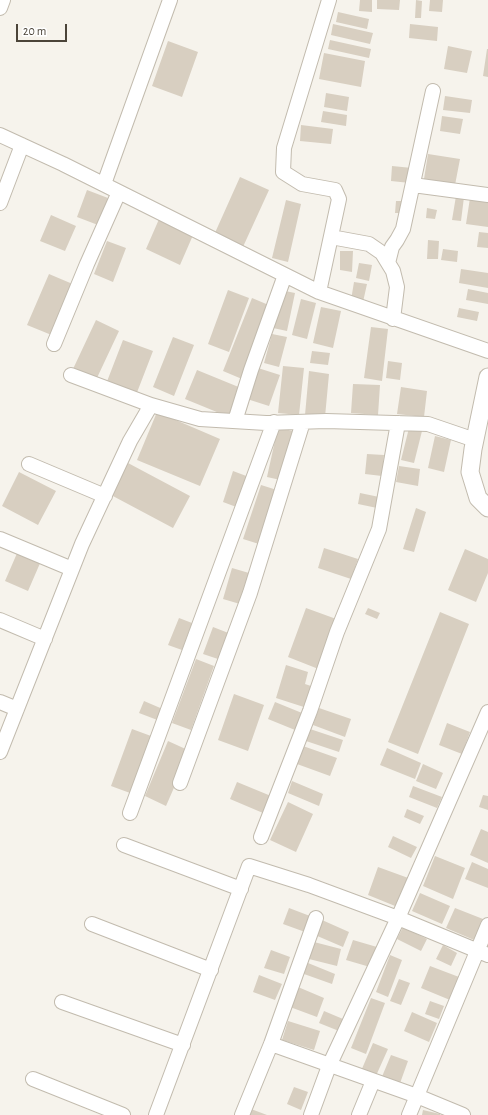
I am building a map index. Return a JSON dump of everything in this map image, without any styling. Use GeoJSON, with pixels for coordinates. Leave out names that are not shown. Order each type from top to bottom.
{"type":"FeatureCollection","features":[{"type":"Feature","properties":{"kind":"street"},"geometry":{"type":"LineString","coordinates":[[0,8],[3,0]]}},
{"type":"Feature","properties":{"kind":"street"},"geometry":{"type":"LineString","coordinates":[[104,184],[170,0]]}},
{"type":"Feature","properties":{"kind":"street"},"geometry":{"type":"LineString","coordinates":[[319,292],[339,199],[335,190],[302,184],[283,172],[284,148],[328,0]]}},
{"type":"Feature","properties":{"kind":"street"},"geometry":{"type":"LineString","coordinates":[[388,264],[392,247],[403,229],[433,91]]}},
{"type":"Feature","properties":{"kind":"street"},"geometry":{"type":"LineString","coordinates":[[0,135],[104,184],[319,292],[393,319],[488,350]]}},
{"type":"Feature","properties":{"kind":"street"},"geometry":{"type":"LineString","coordinates":[[0,203],[22,145]]}},
{"type":"Feature","properties":{"kind":"street"},"geometry":{"type":"LineString","coordinates":[[413,185],[488,195]]}},
{"type":"Feature","properties":{"kind":"street"},"geometry":{"type":"LineString","coordinates":[[54,344],[119,192]]}},
{"type":"Feature","properties":{"kind":"street"},"geometry":{"type":"LineString","coordinates":[[331,237],[369,244],[382,253],[393,271],[397,287],[393,319]]}},
{"type":"Feature","properties":{"kind":"street"},"geometry":{"type":"LineString","coordinates":[[236,421],[251,370],[285,275]]}},
{"type":"Feature","properties":{"kind":"street"},"geometry":{"type":"LineString","coordinates":[[71,376],[151,405],[200,419],[274,422],[428,424],[475,440]]}},
{"type":"Feature","properties":{"kind":"street"},"geometry":{"type":"LineString","coordinates":[[488,377],[486,400],[475,440],[470,472],[478,498],[488,508]]}},
{"type":"Feature","properties":{"kind":"street"},"geometry":{"type":"LineString","coordinates":[[0,752],[82,544],[130,441],[151,405]]}},
{"type":"Feature","properties":{"kind":"street"},"geometry":{"type":"LineString","coordinates":[[130,813],[274,422]]}},
{"type":"Feature","properties":{"kind":"street"},"geometry":{"type":"LineString","coordinates":[[180,782],[250,593],[304,422]]}},
{"type":"Feature","properties":{"kind":"street"},"geometry":{"type":"LineString","coordinates":[[261,836],[310,711],[338,632],[379,529],[398,423]]}},
{"type":"Feature","properties":{"kind":"street"},"geometry":{"type":"LineString","coordinates":[[29,464],[104,496]]}},
{"type":"Feature","properties":{"kind":"street"},"geometry":{"type":"LineString","coordinates":[[0,539],[72,569]]}},
{"type":"Feature","properties":{"kind":"street"},"geometry":{"type":"LineString","coordinates":[[0,620],[45,639]]}},
{"type":"Feature","properties":{"kind":"street"},"geometry":{"type":"LineString","coordinates":[[0,702],[17,709]]}},
{"type":"Feature","properties":{"kind":"street"},"geometry":{"type":"LineString","coordinates":[[311,1115],[329,1066],[398,918],[488,712]]}},
{"type":"Feature","properties":{"kind":"street"},"geometry":{"type":"LineString","coordinates":[[124,845],[241,889]]}},
{"type":"Feature","properties":{"kind":"street"},"geometry":{"type":"LineString","coordinates":[[156,1115],[249,866],[309,885],[398,918],[482,953]]}},
{"type":"Feature","properties":{"kind":"street"},"geometry":{"type":"LineString","coordinates":[[242,1115],[271,1044],[316,918]]}},
{"type":"Feature","properties":{"kind":"street"},"geometry":{"type":"LineString","coordinates":[[92,924],[211,970]]}},
{"type":"Feature","properties":{"kind":"street"},"geometry":{"type":"LineString","coordinates":[[409,1115],[482,953],[488,925]]}},
{"type":"Feature","properties":{"kind":"street"},"geometry":{"type":"LineString","coordinates":[[62,1002],[182,1045]]}},
{"type":"Feature","properties":{"kind":"street"},"geometry":{"type":"LineString","coordinates":[[271,1044],[329,1066],[417,1096],[463,1115]]}},
{"type":"Feature","properties":{"kind":"street"},"geometry":{"type":"LineString","coordinates":[[33,1079],[123,1115]]}},
{"type":"Feature","properties":{"kind":"street"},"geometry":{"type":"LineString","coordinates":[[359,1115],[373,1081]]}},
{"type":"Feature","properties":{"kind":"building"},"geometry":{"type":"Polygon","coordinates":[[[360,0],[372,0],[372,12],[359,11],[360,0]]]}},
{"type":"Feature","properties":{"kind":"building"},"geometry":{"type":"Polygon","coordinates":[[[377,0],[400,0],[399,10],[377,9],[377,0]]]}},
{"type":"Feature","properties":{"kind":"building"},"geometry":{"type":"Polygon","coordinates":[[[416,0],[422,1],[421,18],[415,18],[416,0]]]}},
{"type":"Feature","properties":{"kind":"building"},"geometry":{"type":"Polygon","coordinates":[[[430,0],[443,0],[442,12],[429,11],[430,0]]]}},
{"type":"Feature","properties":{"kind":"building"},"geometry":{"type":"Polygon","coordinates":[[[338,12],[369,19],[367,29],[336,22],[338,12]]]}},
{"type":"Feature","properties":{"kind":"building"},"geometry":{"type":"Polygon","coordinates":[[[333,24],[373,33],[370,44],[331,35],[333,24]]]}},
{"type":"Feature","properties":{"kind":"building"},"geometry":{"type":"Polygon","coordinates":[[[410,24],[438,27],[437,41],[409,38],[410,24]]]}},
{"type":"Feature","properties":{"kind":"building"},"geometry":{"type":"Polygon","coordinates":[[[330,40],[371,49],[369,58],[328,49],[330,40]]]}},
{"type":"Feature","properties":{"kind":"building"},"geometry":{"type":"Polygon","coordinates":[[[168,41],[198,52],[182,97],[152,86],[168,41]]]}},
{"type":"Feature","properties":{"kind":"building"},"geometry":{"type":"Polygon","coordinates":[[[448,46],[472,51],[467,73],[444,69],[448,46]]]}},
{"type":"Feature","properties":{"kind":"building"},"geometry":{"type":"Polygon","coordinates":[[[488,49],[488,77],[483,76],[488,49]]]}},
{"type":"Feature","properties":{"kind":"building"},"geometry":{"type":"Polygon","coordinates":[[[324,53],[365,61],[361,87],[319,79],[324,53]]]}},
{"type":"Feature","properties":{"kind":"building"},"geometry":{"type":"Polygon","coordinates":[[[326,93],[349,97],[347,111],[324,107],[326,93]]]}},
{"type":"Feature","properties":{"kind":"building"},"geometry":{"type":"Polygon","coordinates":[[[445,96],[472,100],[470,113],[443,110],[445,96]]]}},
{"type":"Feature","properties":{"kind":"building"},"geometry":{"type":"Polygon","coordinates":[[[323,111],[347,115],[346,126],[321,122],[323,111]]]}},
{"type":"Feature","properties":{"kind":"building"},"geometry":{"type":"Polygon","coordinates":[[[442,116],[463,119],[460,134],[440,131],[442,116]]]}},
{"type":"Feature","properties":{"kind":"building"},"geometry":{"type":"Polygon","coordinates":[[[301,125],[333,129],[331,144],[300,141],[301,125]]]}},
{"type":"Feature","properties":{"kind":"building"},"geometry":{"type":"Polygon","coordinates":[[[428,154],[460,159],[455,185],[424,179],[428,154]]]}},
{"type":"Feature","properties":{"kind":"building"},"geometry":{"type":"Polygon","coordinates":[[[392,166],[412,168],[410,183],[391,181],[392,166]]]}},
{"type":"Feature","properties":{"kind":"building"},"geometry":{"type":"Polygon","coordinates":[[[240,177],[269,190],[242,249],[214,235],[240,177]]]}},
{"type":"Feature","properties":{"kind":"building"},"geometry":{"type":"Polygon","coordinates":[[[87,190],[108,198],[98,225],[77,217],[87,190]]]}},
{"type":"Feature","properties":{"kind":"building"},"geometry":{"type":"Polygon","coordinates":[[[456,196],[464,197],[461,221],[452,220],[456,196]]]}},
{"type":"Feature","properties":{"kind":"building"},"geometry":{"type":"Polygon","coordinates":[[[470,198],[488,200],[488,227],[466,224],[470,198]]]}},
{"type":"Feature","properties":{"kind":"building"},"geometry":{"type":"Polygon","coordinates":[[[286,200],[301,204],[288,262],[272,258],[286,200]]]}},
{"type":"Feature","properties":{"kind":"building"},"geometry":{"type":"Polygon","coordinates":[[[396,201],[405,201],[405,213],[395,213],[396,201]]]}},
{"type":"Feature","properties":{"kind":"building"},"geometry":{"type":"Polygon","coordinates":[[[427,208],[437,210],[435,219],[426,218],[427,208]]]}},
{"type":"Feature","properties":{"kind":"building"},"geometry":{"type":"Polygon","coordinates":[[[163,210],[197,226],[180,265],[146,249],[163,210]]]}},
{"type":"Feature","properties":{"kind":"building"},"geometry":{"type":"Polygon","coordinates":[[[51,215],[76,226],[65,251],[40,241],[51,215]]]}},
{"type":"Feature","properties":{"kind":"building"},"geometry":{"type":"Polygon","coordinates":[[[479,232],[488,233],[488,248],[477,247],[479,232]]]}},
{"type":"Feature","properties":{"kind":"building"},"geometry":{"type":"Polygon","coordinates":[[[428,240],[439,241],[438,259],[427,259],[428,240]]]}},
{"type":"Feature","properties":{"kind":"building"},"geometry":{"type":"Polygon","coordinates":[[[107,241],[126,248],[113,282],[94,274],[107,241]]]}},
{"type":"Feature","properties":{"kind":"building"},"geometry":{"type":"Polygon","coordinates":[[[443,249],[458,251],[457,262],[441,260],[443,249]]]}},
{"type":"Feature","properties":{"kind":"building"},"geometry":{"type":"Polygon","coordinates":[[[340,251],[353,251],[352,272],[340,270],[340,251]]]}},
{"type":"Feature","properties":{"kind":"building"},"geometry":{"type":"Polygon","coordinates":[[[359,263],[372,265],[369,281],[356,278],[359,263]]]}},
{"type":"Feature","properties":{"kind":"building"},"geometry":{"type":"Polygon","coordinates":[[[461,269],[488,273],[488,288],[459,283],[461,269]]]}},
{"type":"Feature","properties":{"kind":"building"},"geometry":{"type":"Polygon","coordinates":[[[49,274],[75,285],[54,336],[27,325],[49,274]]]}},
{"type":"Feature","properties":{"kind":"building"},"geometry":{"type":"Polygon","coordinates":[[[354,282],[367,284],[363,302],[351,300],[354,282]]]}},
{"type":"Feature","properties":{"kind":"building"},"geometry":{"type":"Polygon","coordinates":[[[468,289],[488,293],[488,304],[466,300],[468,289]]]}},
{"type":"Feature","properties":{"kind":"building"},"geometry":{"type":"Polygon","coordinates":[[[228,290],[249,298],[229,352],[208,344],[228,290]]]}},
{"type":"Feature","properties":{"kind":"building"},"geometry":{"type":"Polygon","coordinates":[[[280,290],[295,293],[287,331],[273,328],[280,290]]]}},
{"type":"Feature","properties":{"kind":"building"},"geometry":{"type":"Polygon","coordinates":[[[252,298],[271,306],[242,379],[223,371],[252,298]]]}},
{"type":"Feature","properties":{"kind":"building"},"geometry":{"type":"Polygon","coordinates":[[[301,299],[316,303],[307,339],[292,335],[301,299]]]}},
{"type":"Feature","properties":{"kind":"building"},"geometry":{"type":"Polygon","coordinates":[[[321,307],[341,311],[333,348],[313,343],[321,307]]]}},
{"type":"Feature","properties":{"kind":"building"},"geometry":{"type":"Polygon","coordinates":[[[459,308],[479,312],[477,321],[457,317],[459,308]]]}},
{"type":"Feature","properties":{"kind":"building"},"geometry":{"type":"Polygon","coordinates":[[[96,320],[119,331],[96,380],[73,369],[96,320]]]}},
{"type":"Feature","properties":{"kind":"building"},"geometry":{"type":"Polygon","coordinates":[[[371,327],[388,329],[382,381],[364,378],[371,327]]]}},
{"type":"Feature","properties":{"kind":"building"},"geometry":{"type":"Polygon","coordinates":[[[272,334],[287,337],[279,367],[264,363],[272,334]]]}},
{"type":"Feature","properties":{"kind":"building"},"geometry":{"type":"Polygon","coordinates":[[[173,337],[194,345],[174,396],[153,387],[173,337]]]}},
{"type":"Feature","properties":{"kind":"building"},"geometry":{"type":"Polygon","coordinates":[[[123,340],[153,351],[136,395],[106,384],[123,340]]]}},
{"type":"Feature","properties":{"kind":"building"},"geometry":{"type":"Polygon","coordinates":[[[312,351],[330,353],[328,365],[310,363],[312,351]]]}},
{"type":"Feature","properties":{"kind":"building"},"geometry":{"type":"Polygon","coordinates":[[[388,361],[402,363],[400,380],[386,378],[388,361]]]}},
{"type":"Feature","properties":{"kind":"building"},"geometry":{"type":"Polygon","coordinates":[[[283,366],[304,368],[299,415],[278,413],[283,366]]]}},
{"type":"Feature","properties":{"kind":"building"},"geometry":{"type":"Polygon","coordinates":[[[258,368],[280,375],[269,406],[247,399],[258,368]]]}},
{"type":"Feature","properties":{"kind":"building"},"geometry":{"type":"Polygon","coordinates":[[[197,370],[241,388],[229,417],[185,399],[197,370]]]}},
{"type":"Feature","properties":{"kind":"building"},"geometry":{"type":"Polygon","coordinates":[[[309,371],[329,374],[325,417],[305,415],[309,371]]]}},
{"type":"Feature","properties":{"kind":"building"},"geometry":{"type":"Polygon","coordinates":[[[353,384],[380,385],[378,415],[351,413],[353,384]]]}},
{"type":"Feature","properties":{"kind":"building"},"geometry":{"type":"Polygon","coordinates":[[[401,387],[427,391],[424,417],[397,414],[401,387]]]}},
{"type":"Feature","properties":{"kind":"building"},"geometry":{"type":"Polygon","coordinates":[[[157,412],[220,439],[200,486],[137,460],[157,412]]]}},
{"type":"Feature","properties":{"kind":"building"},"geometry":{"type":"Polygon","coordinates":[[[278,427],[296,432],[285,481],[267,477],[278,427]]]}},
{"type":"Feature","properties":{"kind":"building"},"geometry":{"type":"Polygon","coordinates":[[[409,428],[422,431],[414,463],[401,460],[409,428]]]}},
{"type":"Feature","properties":{"kind":"building"},"geometry":{"type":"Polygon","coordinates":[[[435,436],[451,440],[444,472],[428,468],[435,436]]]}},
{"type":"Feature","properties":{"kind":"building"},"geometry":{"type":"Polygon","coordinates":[[[367,454],[384,455],[382,476],[365,474],[367,454]]]}},
{"type":"Feature","properties":{"kind":"building"},"geometry":{"type":"Polygon","coordinates":[[[128,463],[190,496],[173,528],[111,495],[128,463]]]}},
{"type":"Feature","properties":{"kind":"building"},"geometry":{"type":"Polygon","coordinates":[[[399,466],[420,469],[418,486],[396,482],[399,466]]]}},
{"type":"Feature","properties":{"kind":"building"},"geometry":{"type":"Polygon","coordinates":[[[233,471],[249,477],[239,508],[223,502],[233,471]]]}},
{"type":"Feature","properties":{"kind":"building"},"geometry":{"type":"Polygon","coordinates":[[[19,472],[56,491],[38,525],[2,506],[19,472]]]}},
{"type":"Feature","properties":{"kind":"building"},"geometry":{"type":"Polygon","coordinates":[[[261,485],[277,490],[259,544],[243,539],[261,485]]]}},
{"type":"Feature","properties":{"kind":"building"},"geometry":{"type":"Polygon","coordinates":[[[360,493],[384,498],[382,509],[358,504],[360,493]]]}},
{"type":"Feature","properties":{"kind":"building"},"geometry":{"type":"Polygon","coordinates":[[[416,508],[426,512],[414,552],[403,549],[416,508]]]}},
{"type":"Feature","properties":{"kind":"building"},"geometry":{"type":"Polygon","coordinates":[[[324,548],[358,559],[351,579],[318,568],[324,548]]]}},
{"type":"Feature","properties":{"kind":"building"},"geometry":{"type":"Polygon","coordinates":[[[465,549],[488,559],[488,573],[476,602],[448,590],[465,549]]]}},
{"type":"Feature","properties":{"kind":"building"},"geometry":{"type":"Polygon","coordinates":[[[18,551],[41,561],[28,591],[5,581],[18,551]]]}},
{"type":"Feature","properties":{"kind":"building"},"geometry":{"type":"Polygon","coordinates":[[[232,568],[249,573],[240,604],[223,599],[232,568]]]}},
{"type":"Feature","properties":{"kind":"building"},"geometry":{"type":"Polygon","coordinates":[[[306,608],[339,620],[321,670],[288,657],[306,608]]]}},
{"type":"Feature","properties":{"kind":"building"},"geometry":{"type":"Polygon","coordinates":[[[368,608],[380,613],[377,619],[365,614],[368,608]]]}},
{"type":"Feature","properties":{"kind":"building"},"geometry":{"type":"Polygon","coordinates":[[[440,612],[469,624],[418,754],[388,742],[440,612]]]}},
{"type":"Feature","properties":{"kind":"building"},"geometry":{"type":"Polygon","coordinates":[[[179,618],[192,623],[182,650],[168,645],[179,618]]]}},
{"type":"Feature","properties":{"kind":"building"},"geometry":{"type":"Polygon","coordinates":[[[213,627],[231,634],[221,660],[203,654],[213,627]]]}},
{"type":"Feature","properties":{"kind":"building"},"geometry":{"type":"Polygon","coordinates":[[[196,659],[214,666],[191,730],[172,723],[196,659]]]}},
{"type":"Feature","properties":{"kind":"building"},"geometry":{"type":"Polygon","coordinates":[[[286,665],[308,672],[305,684],[317,688],[310,709],[276,698],[286,665]]]}},
{"type":"Feature","properties":{"kind":"building"},"geometry":{"type":"Polygon","coordinates":[[[234,694],[264,705],[248,751],[218,740],[234,694]]]}},
{"type":"Feature","properties":{"kind":"building"},"geometry":{"type":"Polygon","coordinates":[[[144,701],[165,710],[160,721],[139,713],[144,701]]]}},
{"type":"Feature","properties":{"kind":"building"},"geometry":{"type":"Polygon","coordinates":[[[275,702],[302,713],[295,730],[268,719],[275,702]]]}},
{"type":"Feature","properties":{"kind":"building"},"geometry":{"type":"Polygon","coordinates":[[[319,708],[351,719],[345,737],[313,725],[319,708]]]}},
{"type":"Feature","properties":{"kind":"building"},"geometry":{"type":"Polygon","coordinates":[[[447,723],[470,732],[462,754],[439,745],[447,723]]]}},
{"type":"Feature","properties":{"kind":"building"},"geometry":{"type":"Polygon","coordinates":[[[132,729],[151,736],[130,793],[111,786],[132,729]]]}},
{"type":"Feature","properties":{"kind":"building"},"geometry":{"type":"Polygon","coordinates":[[[310,729],[343,740],[339,752],[306,741],[310,729]]]}},
{"type":"Feature","properties":{"kind":"building"},"geometry":{"type":"Polygon","coordinates":[[[168,741],[190,751],[166,806],[145,796],[168,741]]]}},
{"type":"Feature","properties":{"kind":"building"},"geometry":{"type":"Polygon","coordinates":[[[303,746],[337,758],[330,776],[297,764],[303,746]]]}},
{"type":"Feature","properties":{"kind":"building"},"geometry":{"type":"Polygon","coordinates":[[[387,748],[421,763],[415,779],[380,765],[387,748]]]}},
{"type":"Feature","properties":{"kind":"building"},"geometry":{"type":"Polygon","coordinates":[[[423,764],[443,773],[436,789],[416,781],[423,764]]]}},
{"type":"Feature","properties":{"kind":"building"},"geometry":{"type":"Polygon","coordinates":[[[292,781],[323,794],[319,806],[288,793],[292,781]]]}},
{"type":"Feature","properties":{"kind":"building"},"geometry":{"type":"Polygon","coordinates":[[[237,782],[271,796],[263,813],[230,799],[237,782]]]}},
{"type":"Feature","properties":{"kind":"building"},"geometry":{"type":"Polygon","coordinates":[[[413,786],[442,797],[437,808],[409,797],[413,786]]]}},
{"type":"Feature","properties":{"kind":"building"},"geometry":{"type":"Polygon","coordinates":[[[483,795],[488,796],[488,810],[479,807],[483,795]]]}},
{"type":"Feature","properties":{"kind":"building"},"geometry":{"type":"Polygon","coordinates":[[[288,802],[313,814],[296,852],[270,840],[288,802]]]}},
{"type":"Feature","properties":{"kind":"building"},"geometry":{"type":"Polygon","coordinates":[[[407,809],[424,816],[420,824],[404,817],[407,809]]]}},
{"type":"Feature","properties":{"kind":"building"},"geometry":{"type":"Polygon","coordinates":[[[481,829],[488,832],[488,863],[470,855],[481,829]]]}},
{"type":"Feature","properties":{"kind":"building"},"geometry":{"type":"Polygon","coordinates":[[[393,836],[417,847],[411,858],[388,847],[393,836]]]}},
{"type":"Feature","properties":{"kind":"building"},"geometry":{"type":"Polygon","coordinates":[[[435,856],[465,868],[453,899],[423,886],[435,856]]]}},
{"type":"Feature","properties":{"kind":"building"},"geometry":{"type":"Polygon","coordinates":[[[472,862],[488,869],[488,888],[465,879],[472,862]]]}},
{"type":"Feature","properties":{"kind":"building"},"geometry":{"type":"Polygon","coordinates":[[[378,867],[411,879],[400,908],[368,895],[378,867]]]}},
{"type":"Feature","properties":{"kind":"building"},"geometry":{"type":"Polygon","coordinates":[[[420,893],[450,906],[442,924],[412,911],[420,893]]]}},
{"type":"Feature","properties":{"kind":"building"},"geometry":{"type":"Polygon","coordinates":[[[289,908],[310,916],[305,932],[283,924],[289,908]]]}},
{"type":"Feature","properties":{"kind":"building"},"geometry":{"type":"Polygon","coordinates":[[[455,908],[483,919],[474,940],[446,928],[455,908]]]}},
{"type":"Feature","properties":{"kind":"building"},"geometry":{"type":"Polygon","coordinates":[[[322,920],[349,932],[343,947],[315,935],[322,920]]]}},
{"type":"Feature","properties":{"kind":"building"},"geometry":{"type":"Polygon","coordinates":[[[403,927],[427,939],[421,951],[397,939],[403,927]]]}},
{"type":"Feature","properties":{"kind":"building"},"geometry":{"type":"Polygon","coordinates":[[[353,940],[377,947],[370,967],[346,960],[353,940]]]}},
{"type":"Feature","properties":{"kind":"building"},"geometry":{"type":"Polygon","coordinates":[[[314,942],[341,949],[337,966],[309,959],[314,942]]]}},
{"type":"Feature","properties":{"kind":"building"},"geometry":{"type":"Polygon","coordinates":[[[443,945],[457,953],[451,966],[436,959],[443,945]]]}},
{"type":"Feature","properties":{"kind":"building"},"geometry":{"type":"Polygon","coordinates":[[[271,950],[290,957],[284,974],[264,968],[271,950]]]}},
{"type":"Feature","properties":{"kind":"building"},"geometry":{"type":"Polygon","coordinates":[[[390,955],[402,960],[388,997],[376,992],[390,955]]]}},
{"type":"Feature","properties":{"kind":"building"},"geometry":{"type":"Polygon","coordinates":[[[308,963],[335,974],[332,984],[304,974],[308,963]]]}},
{"type":"Feature","properties":{"kind":"building"},"geometry":{"type":"Polygon","coordinates":[[[430,966],[459,977],[450,1000],[421,988],[430,966]]]}},
{"type":"Feature","properties":{"kind":"building"},"geometry":{"type":"Polygon","coordinates":[[[259,975],[282,984],[275,1000],[253,992],[259,975]]]}},
{"type":"Feature","properties":{"kind":"building"},"geometry":{"type":"Polygon","coordinates":[[[399,979],[410,983],[401,1005],[390,1001],[399,979]]]}},
{"type":"Feature","properties":{"kind":"building"},"geometry":{"type":"Polygon","coordinates":[[[298,987],[324,998],[317,1017],[290,1007],[298,987]]]}},
{"type":"Feature","properties":{"kind":"building"},"geometry":{"type":"Polygon","coordinates":[[[371,998],[385,1003],[366,1054],[351,1048],[371,998]]]}},
{"type":"Feature","properties":{"kind":"building"},"geometry":{"type":"Polygon","coordinates":[[[430,1001],[444,1006],[439,1019],[425,1014],[430,1001]]]}},
{"type":"Feature","properties":{"kind":"building"},"geometry":{"type":"Polygon","coordinates":[[[324,1011],[343,1019],[339,1031],[319,1023],[324,1011]]]}},
{"type":"Feature","properties":{"kind":"building"},"geometry":{"type":"Polygon","coordinates":[[[412,1012],[437,1023],[429,1042],[404,1031],[412,1012]]]}},
{"type":"Feature","properties":{"kind":"building"},"geometry":{"type":"Polygon","coordinates":[[[288,1021],[320,1031],[314,1050],[282,1040],[288,1021]]]}},
{"type":"Feature","properties":{"kind":"building"},"geometry":{"type":"Polygon","coordinates":[[[373,1043],[388,1049],[375,1078],[361,1071],[373,1043]]]}},
{"type":"Feature","properties":{"kind":"building"},"geometry":{"type":"Polygon","coordinates":[[[391,1055],[408,1061],[399,1086],[381,1079],[391,1055]]]}},
{"type":"Feature","properties":{"kind":"building"},"geometry":{"type":"Polygon","coordinates":[[[294,1087],[308,1092],[301,1110],[287,1104],[294,1087]]]}},
{"type":"Feature","properties":{"kind":"building"},"geometry":{"type":"Polygon","coordinates":[[[251,1109],[267,1115],[249,1115],[251,1109]]]}},
{"type":"Feature","properties":{"kind":"building"},"geometry":{"type":"Polygon","coordinates":[[[423,1110],[440,1114],[440,1115],[422,1115],[423,1110]]]}}]}
